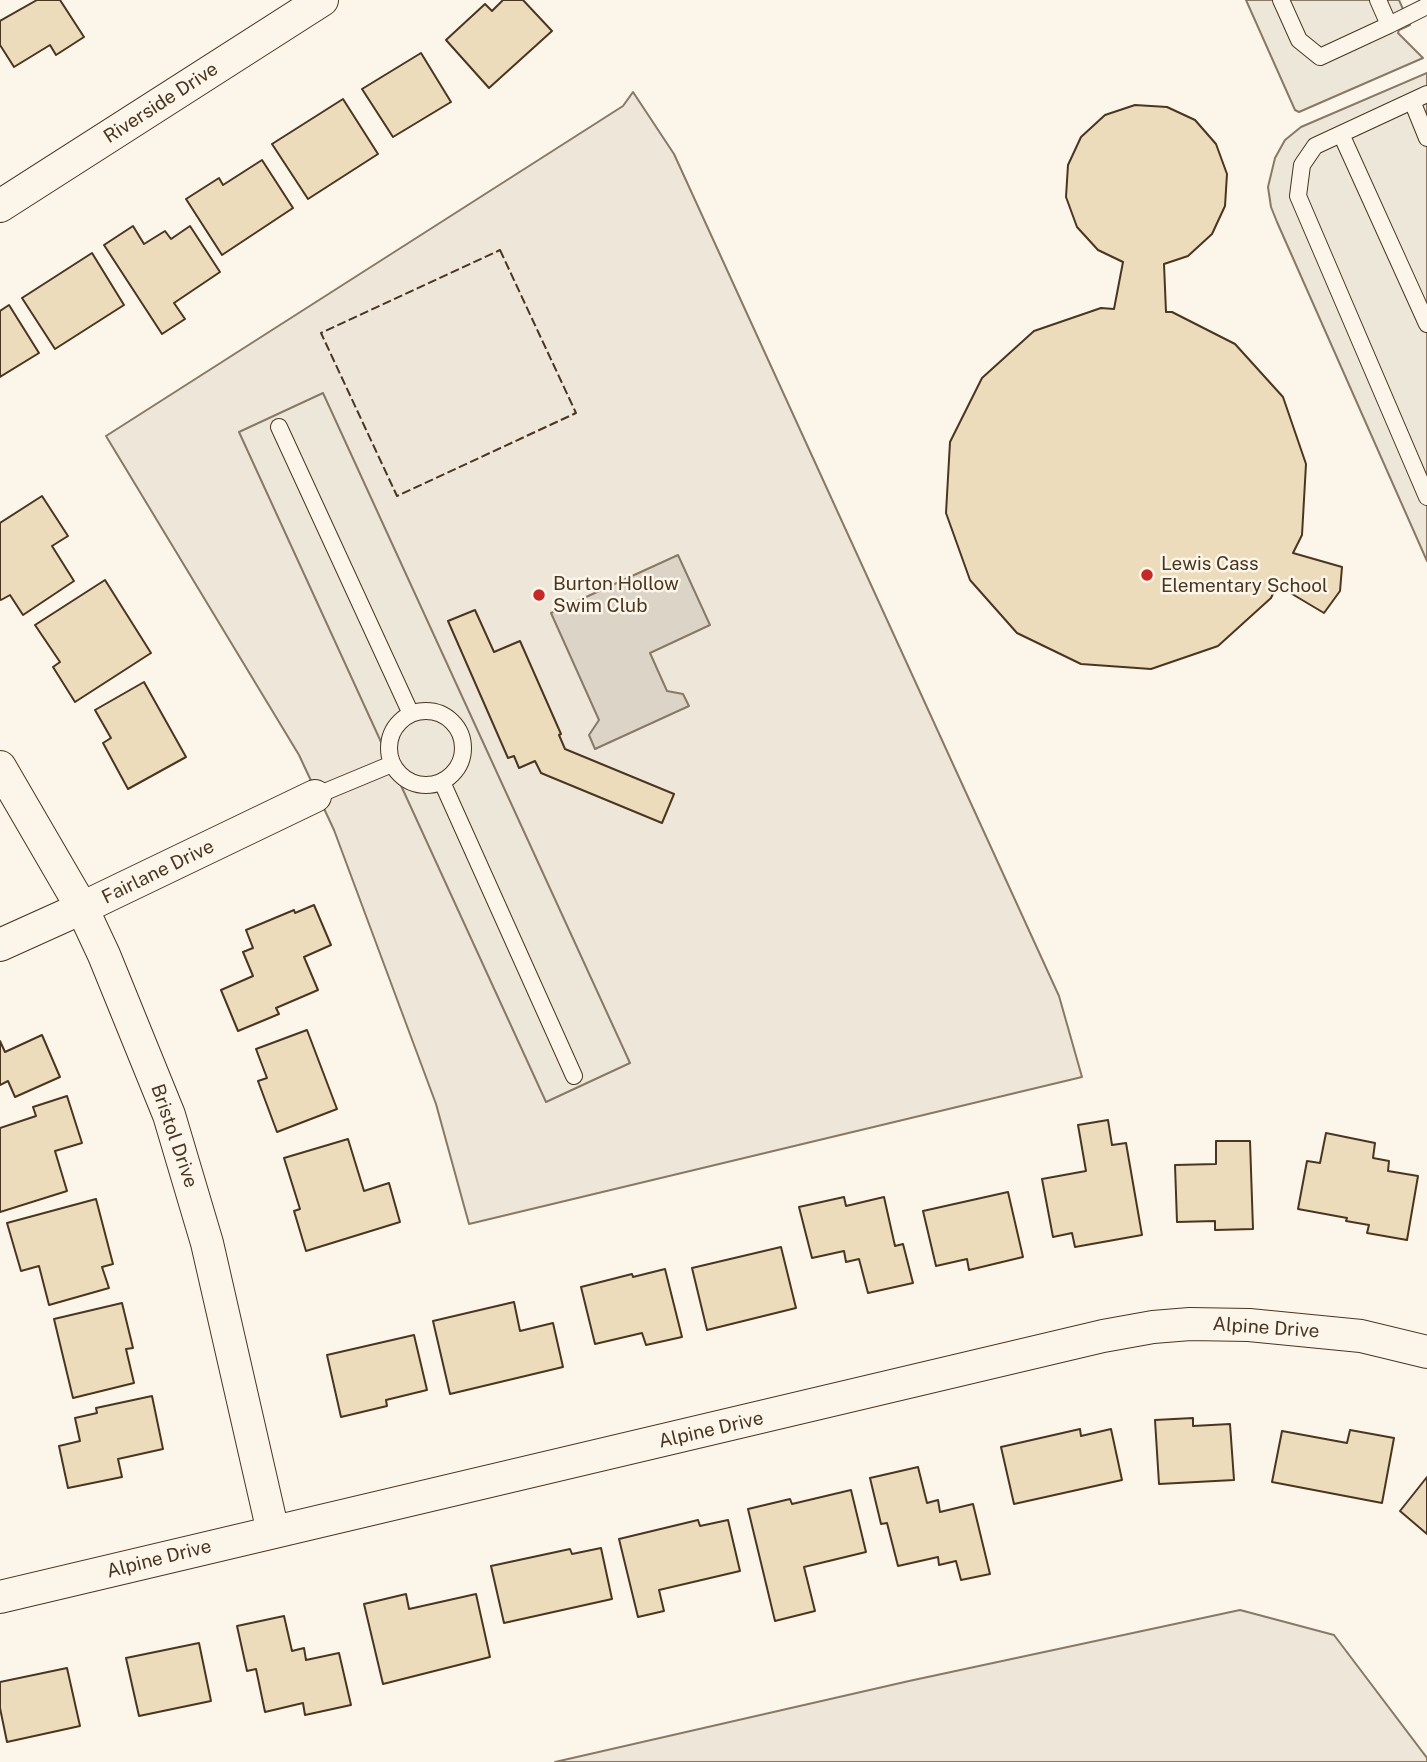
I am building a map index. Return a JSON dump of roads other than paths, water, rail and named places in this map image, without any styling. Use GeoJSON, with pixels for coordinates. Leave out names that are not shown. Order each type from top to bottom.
{"type":"FeatureCollection","features":[{"type":"Feature","properties":{"kind":"street","name":"Riverside Drive"},"geometry":{"type":"LineString","coordinates":[[0,206],[322,0]]}},
{"type":"Feature","properties":{"kind":"street","name":"Bristol Drive"},"geometry":{"type":"LineString","coordinates":[[0,767],[82,908],[169,1115],[207,1243],[273,1532]]}},
{"type":"Feature","properties":{"kind":"street","name":"Fairlane Drive"},"geometry":{"type":"LineString","coordinates":[[0,945],[315,796]]}},
{"type":"Feature","properties":{"kind":"street","name":"Alpine Drive"},"geometry":{"type":"LineString","coordinates":[[0,1597],[1103,1336],[1153,1327],[1190,1324],[1249,1325],[1361,1336],[1427,1352]]}},
{"type":"Feature","properties":{"kind":"lane"},"geometry":{"type":"LineString","coordinates":[[1281,0],[1298,40],[1320,57],[1427,6]]}},
{"type":"Feature","properties":{"kind":"lane"},"geometry":{"type":"LineString","coordinates":[[1378,0],[1389,25]]}},
{"type":"Feature","properties":{"kind":"lane"},"geometry":{"type":"LineString","coordinates":[[1427,138],[1419,97],[1315,146],[1302,165],[1298,196],[1427,497]]}},
{"type":"Feature","properties":{"kind":"lane"},"geometry":{"type":"LineString","coordinates":[[1341,134],[1427,324]]}},
{"type":"Feature","properties":{"kind":"lane"},"geometry":{"type":"LineString","coordinates":[[279,426],[411,714]]}},
{"type":"Feature","properties":{"kind":"lane"},"geometry":{"type":"LineString","coordinates":[[425,711],[439,713],[451,721],[460,733],[463,747],[461,761],[453,774],[442,782],[427,786],[413,783],[401,775],[392,764],[389,750],[391,736],[399,723],[411,714],[425,711]]}},
{"type":"Feature","properties":{"kind":"lane"},"geometry":{"type":"LineString","coordinates":[[315,796],[392,764]]}},
{"type":"Feature","properties":{"kind":"lane"},"geometry":{"type":"LineString","coordinates":[[442,782],[575,1076]]}},
{"type":"Feature","properties":{"kind":"place","name":"Lewis Cass Elementary School"},"geometry":{"type":"Point","coordinates":[1147,575]}},
{"type":"Feature","properties":{"kind":"place","name":"Burton Hollow Swim Club"},"geometry":{"type":"Point","coordinates":[539,595]}}]}
